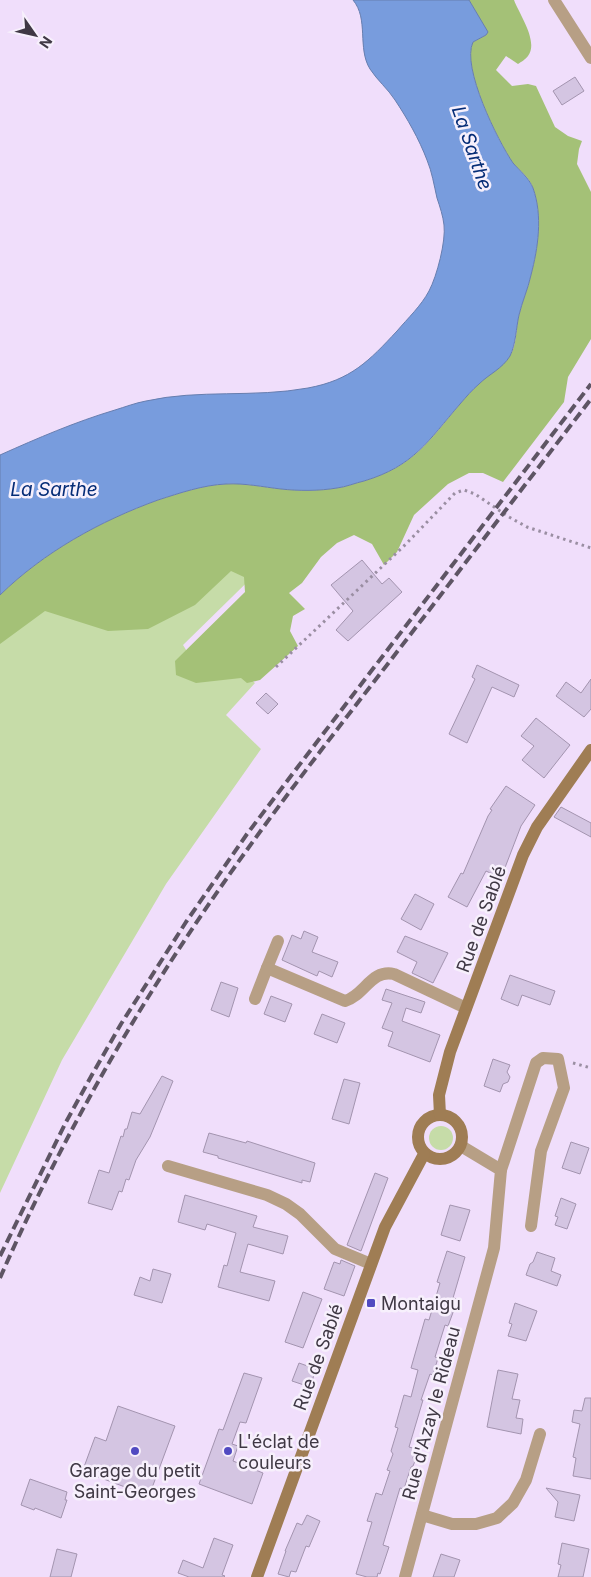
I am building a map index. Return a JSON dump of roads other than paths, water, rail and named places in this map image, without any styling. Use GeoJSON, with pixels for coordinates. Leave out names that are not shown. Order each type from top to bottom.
{"type":"FeatureCollection","features":[{"type":"Feature","properties":{"kind":"main road","name":"Rue de Sablé"},"geometry":{"type":"LineString","coordinates":[[440,1115],[439,1095],[450,1052],[523,855],[537,827],[591,750]]}},
{"type":"Feature","properties":{"kind":"main road"},"geometry":{"type":"LineString","coordinates":[[432,1116],[447,1116],[459,1124],[462,1131],[461,1146],[452,1157],[438,1160],[431,1158],[424,1154],[420,1148],[418,1133],[420,1126],[432,1116]]}},
{"type":"Feature","properties":{"kind":"main road","name":"Rue de Sablé"},"geometry":{"type":"LineString","coordinates":[[256,1577],[385,1226],[424,1154]]}},
{"type":"Feature","properties":{"kind":"street"},"geometry":{"type":"LineString","coordinates":[[554,0],[591,58]]}},
{"type":"Feature","properties":{"kind":"street"},"geometry":{"type":"LineString","coordinates":[[255,999],[278,941]]}},
{"type":"Feature","properties":{"kind":"street"},"geometry":{"type":"LineString","coordinates":[[267,968],[345,1001],[351,999],[378,975],[387,972],[466,1008]]}},
{"type":"Feature","properties":{"kind":"street","name":"Rue d'Azay le Rideau"},"geometry":{"type":"LineString","coordinates":[[405,1577],[494,1248],[501,1170],[536,1063],[544,1058],[558,1059],[564,1088],[541,1150],[531,1226]]}},
{"type":"Feature","properties":{"kind":"street"},"geometry":{"type":"LineString","coordinates":[[461,1146],[501,1170]]}},
{"type":"Feature","properties":{"kind":"street"},"geometry":{"type":"LineString","coordinates":[[168,1166],[267,1195],[286,1204],[300,1214],[335,1249],[371,1264]]}},
{"type":"Feature","properties":{"kind":"street"},"geometry":{"type":"LineString","coordinates":[[422,1515],[452,1524],[476,1524],[497,1518],[513,1503],[526,1480],[540,1434]]}},
{"type":"Feature","properties":{"kind":"water","name":"La Sarthe"},"geometry":{"type":"Polygon","coordinates":[[[353,0],[469,0],[488,32],[473,42],[471,53],[472,68],[476,85],[506,153],[533,188],[539,221],[536,254],[510,356],[471,391],[419,451],[396,468],[364,481],[344,487],[323,490],[295,490],[226,484],[200,488],[158,500],[136,508],[74,539],[35,565],[0,595],[0,455],[71,425],[142,402],[186,395],[288,391],[308,388],[336,380],[368,360],[397,331],[426,296],[435,277],[442,249],[444,225],[442,215],[429,165],[417,137],[395,100],[370,69],[366,61],[361,16],[353,0]]]}},
{"type":"Feature","properties":{"kind":"railway"},"geometry":{"type":"LineString","coordinates":[[0,1256],[66,1122],[93,1073],[121,1024],[186,922],[247,834],[591,384]]}},
{"type":"Feature","properties":{"kind":"railway"},"geometry":{"type":"LineString","coordinates":[[0,1278],[48,1176],[101,1077],[158,981],[189,934],[240,859],[304,773],[591,399]]}},
{"type":"Feature","properties":{"kind":"place","name":"Montaigu"},"geometry":{"type":"Point","coordinates":[371,1303]}},
{"type":"Feature","properties":{"kind":"place","name":"Garage du petit Saint-Georges"},"geometry":{"type":"Point","coordinates":[135,1451]}},
{"type":"Feature","properties":{"kind":"place","name":"L'éclat de couleurs"},"geometry":{"type":"Point","coordinates":[228,1451]}}]}
